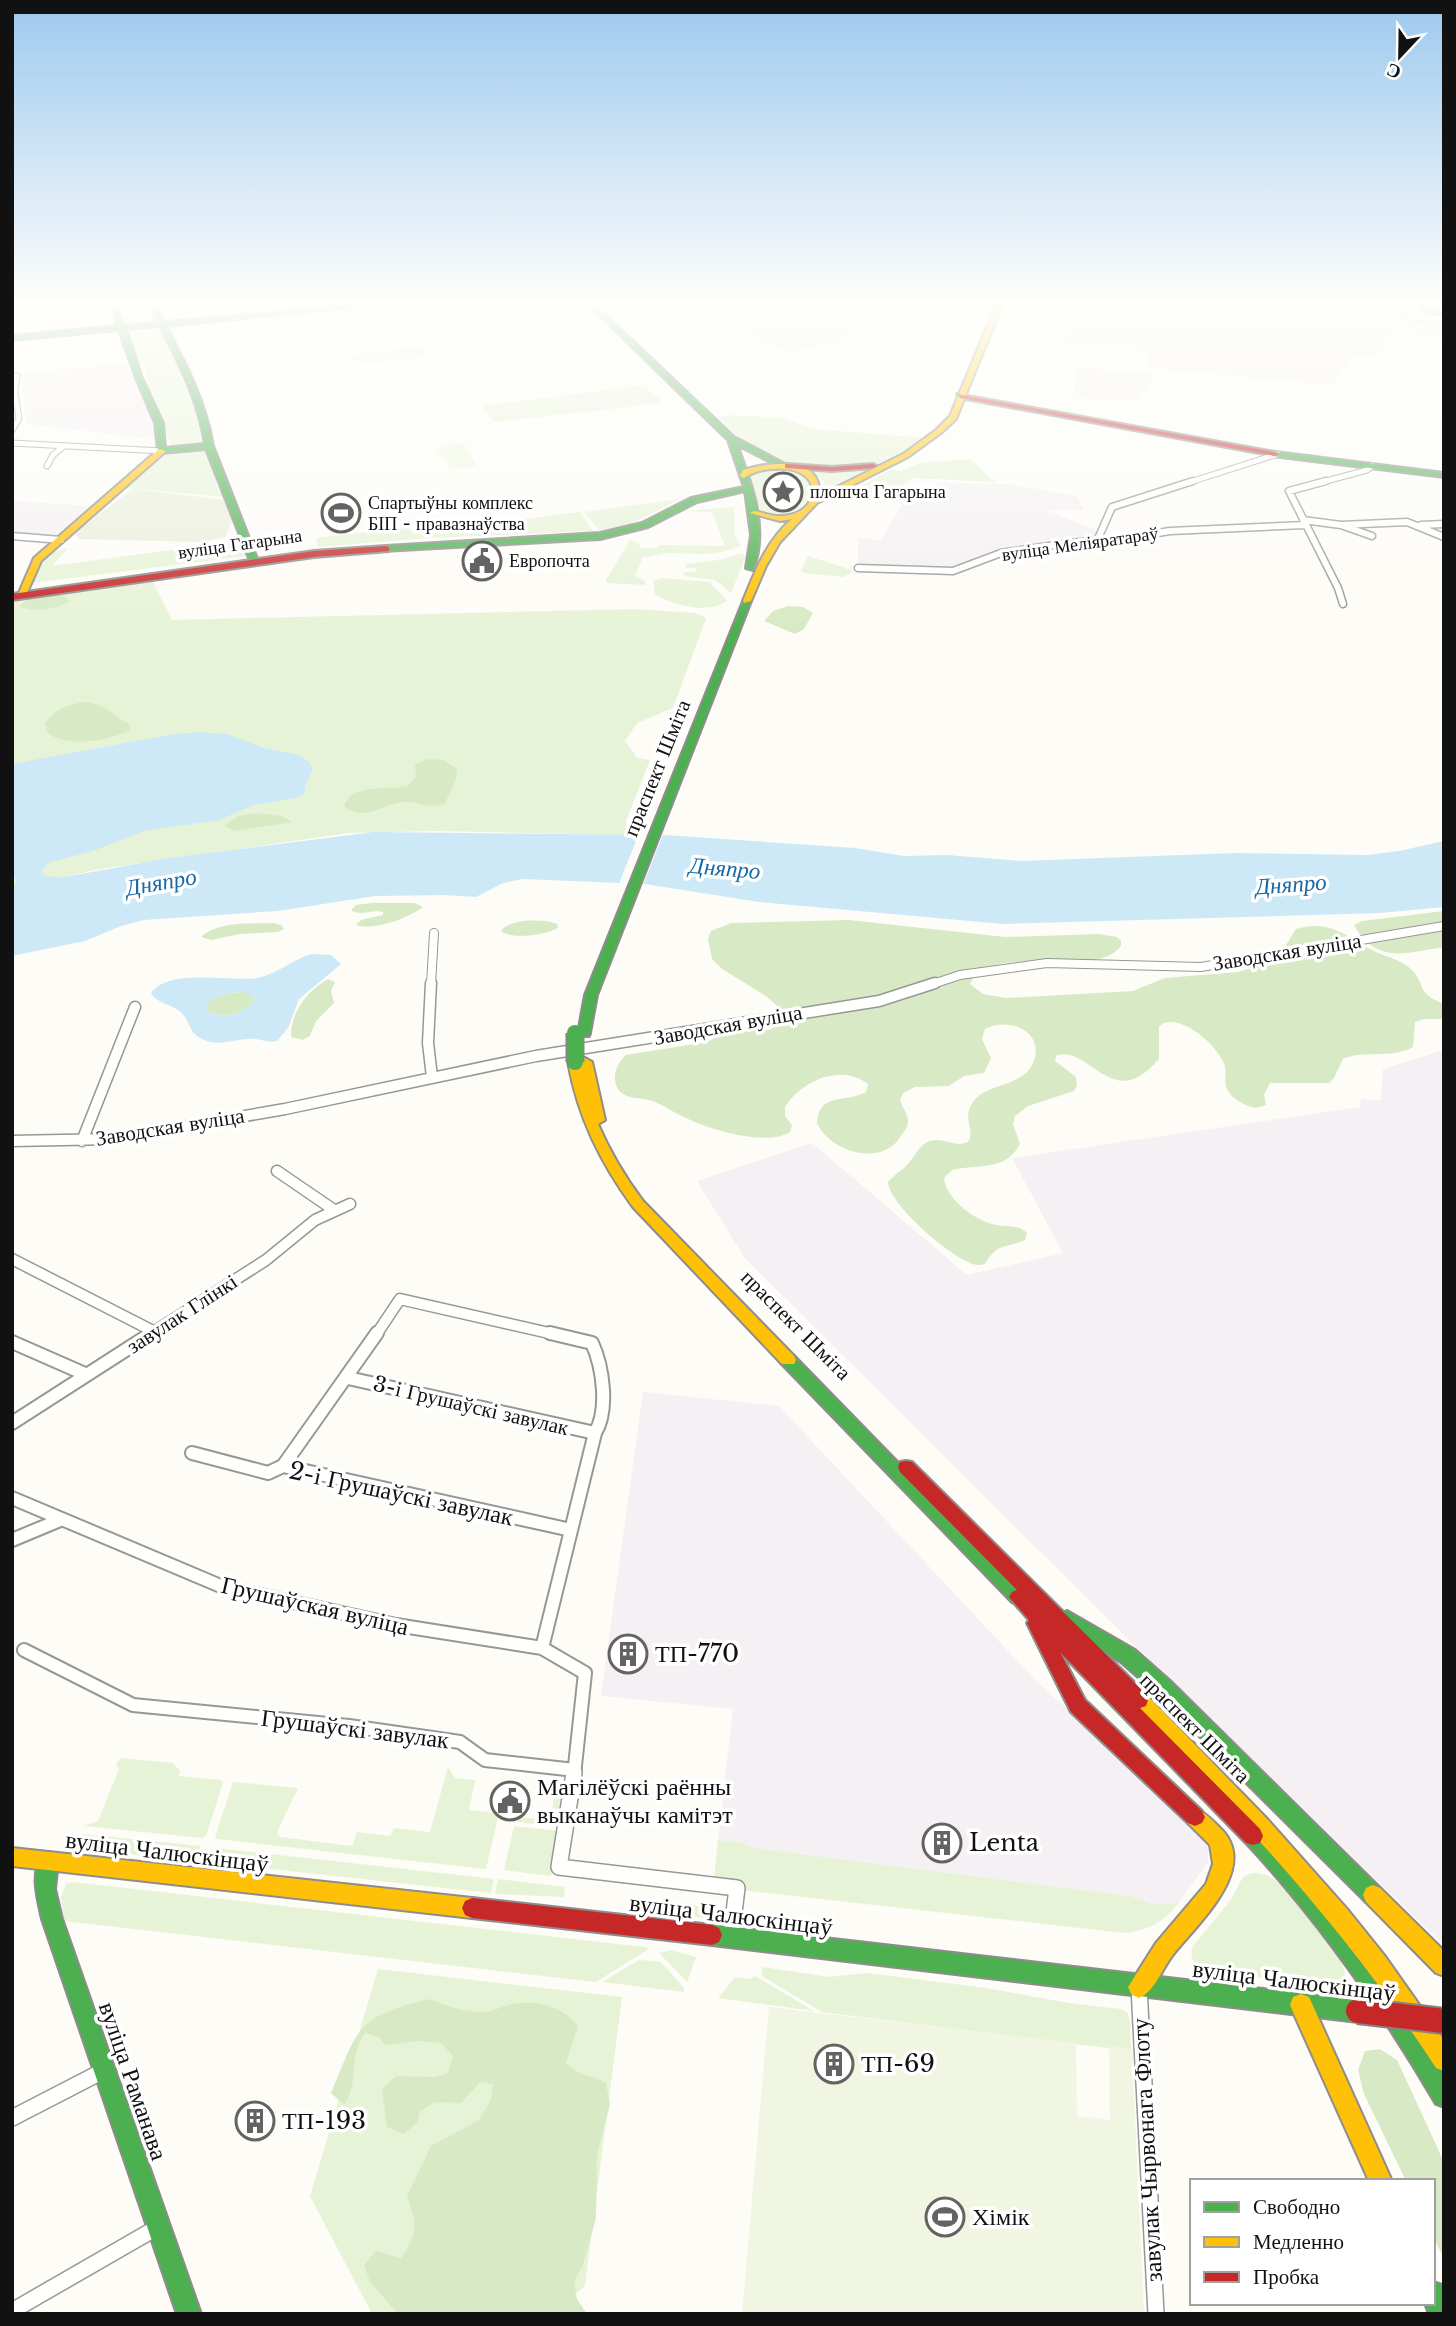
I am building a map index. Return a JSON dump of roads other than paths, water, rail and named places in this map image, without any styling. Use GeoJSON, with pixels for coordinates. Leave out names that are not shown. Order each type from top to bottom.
{"type":"FeatureCollection","features":[{"type":"Feature","properties":{"kind":"main road"},"geometry":{"type":"LineString","coordinates":[[17,596],[37,560],[162,451],[164,443],[154,414]]}},
{"type":"Feature","properties":{"kind":"main road"},"geometry":{"type":"LineString","coordinates":[[200,414],[208,433],[209,446],[254,561]]}},
{"type":"Feature","properties":{"kind":"main road","name":"праспект Шміта"},"geometry":{"type":"LineString","coordinates":[[705,414],[731,439],[765,458],[788,466]]}},
{"type":"Feature","properties":{"kind":"main road"},"geometry":{"type":"LineString","coordinates":[[892,462],[851,468],[757,467],[746,472],[749,494],[780,519],[799,515],[815,501],[892,462],[926,444],[943,432],[954,414]]}},
{"type":"Feature","properties":{"kind":"main road"},"geometry":{"type":"LineString","coordinates":[[1056,414],[1278,454],[1444,475]]}},
{"type":"Feature","properties":{"kind":"main road","name":"праспект Шміта"},"geometry":{"type":"LineString","coordinates":[[680,757],[754,559],[757,543],[749,494],[731,439]]}},
{"type":"Feature","properties":{"kind":"main road"},"geometry":{"type":"LineString","coordinates":[[162,451],[209,446]]}},
{"type":"Feature","properties":{"kind":"main road"},"geometry":{"type":"LineString","coordinates":[[788,466],[805,471],[817,481],[815,501]]}},
{"type":"Feature","properties":{"kind":"main road","name":"вуліца Гагарына"},"geometry":{"type":"LineString","coordinates":[[17,596],[254,561],[407,547],[600,536],[645,525],[694,500],[717,495],[749,494]]}},
{"type":"Feature","properties":{"kind":"main road","name":"праспект Шміта"},"geometry":{"type":"LineString","coordinates":[[799,515],[773,542],[765,556],[579,1006],[582,1107],[600,1152],[638,1204],[1036,1607],[1265,1847],[1345,1944],[1402,2024],[1444,2096]]}},
{"type":"Feature","properties":{"kind":"main road"},"geometry":{"type":"LineString","coordinates":[[1036,1607],[1128,1656],[1163,1687],[1444,1966]]}},
{"type":"Feature","properties":{"kind":"main road"},"geometry":{"type":"LineString","coordinates":[[1036,1607],[1078,1706],[1220,1841],[1223,1864],[1215,1889],[1163,1950],[1139,1987]]}},
{"type":"Feature","properties":{"kind":"main road","name":"праспект Шміта"},"geometry":{"type":"LineString","coordinates":[[1036,1607],[1282,1845],[1368,1946],[1424,2026],[1444,2060]]}},
{"type":"Feature","properties":{"kind":"main road","name":"вуліца Чалюскінцаў"},"geometry":{"type":"LineString","coordinates":[[12,1857],[1444,2021]]}},
{"type":"Feature","properties":{"kind":"main road","name":"вуліца Раманава"},"geometry":{"type":"LineString","coordinates":[[48,1861],[45,1889],[52,1919],[189,2314]]}},
{"type":"Feature","properties":{"kind":"main road"},"geometry":{"type":"LineString","coordinates":[[1301,2005],[1380,2179]]}},
{"type":"Feature","properties":{"kind":"street"},"geometry":{"type":"LineString","coordinates":[[12,443],[162,451]]}},
{"type":"Feature","properties":{"kind":"street"},"geometry":{"type":"LineString","coordinates":[[47,466],[53,454],[64,446]]}},
{"type":"Feature","properties":{"kind":"street"},"geometry":{"type":"LineString","coordinates":[[1097,541],[1105,532],[1107,512],[1112,507],[1278,454]]}},
{"type":"Feature","properties":{"kind":"street"},"geometry":{"type":"LineString","coordinates":[[1343,604],[1338,588],[1289,491],[1367,470],[1372,466]]}},
{"type":"Feature","properties":{"kind":"street","name":"вуліца Меліяратараў"},"geometry":{"type":"LineString","coordinates":[[858,568],[953,571],[1001,553],[1170,531],[1304,522],[1341,525],[1406,522],[1420,525],[1444,537]]}},
{"type":"Feature","properties":{"kind":"street","name":"вуліца Меліяратараў"},"geometry":{"type":"LineString","coordinates":[[1420,525],[1444,524]]}},
{"type":"Feature","properties":{"kind":"street","name":"вуліца Меліяратараў"},"geometry":{"type":"LineString","coordinates":[[1341,525],[1372,536]]}},
{"type":"Feature","properties":{"kind":"street"},"geometry":{"type":"LineString","coordinates":[[12,536],[61,540]]}},
{"type":"Feature","properties":{"kind":"street","name":"Заводская вуліца"},"geometry":{"type":"LineString","coordinates":[[12,1142],[113,1139],[285,1109],[432,1077],[609,1044],[879,1001],[960,975],[1047,963],[1201,967],[1444,926]]}},
{"type":"Feature","properties":{"kind":"street"},"geometry":{"type":"LineString","coordinates":[[432,1077],[428,1043],[433,933]]}},
{"type":"Feature","properties":{"kind":"street"},"geometry":{"type":"LineString","coordinates":[[82,1141],[135,1007]]}},
{"type":"Feature","properties":{"kind":"street"},"geometry":{"type":"LineString","coordinates":[[277,1171],[334,1210]]}},
{"type":"Feature","properties":{"kind":"street","name":"завулак Глінкі"},"geometry":{"type":"LineString","coordinates":[[12,1423],[266,1260],[315,1220],[350,1204]]}},
{"type":"Feature","properties":{"kind":"street"},"geometry":{"type":"LineString","coordinates":[[12,1259],[153,1331]]}},
{"type":"Feature","properties":{"kind":"street"},"geometry":{"type":"LineString","coordinates":[[283,1466],[348,1378],[400,1298],[592,1343],[599,1358],[603,1420],[595,1433],[542,1648]]}},
{"type":"Feature","properties":{"kind":"street"},"geometry":{"type":"LineString","coordinates":[[12,1342],[85,1374]]}},
{"type":"Feature","properties":{"kind":"street","name":"3-і Грушаўскі завулак"},"geometry":{"type":"LineString","coordinates":[[348,1378],[595,1433]]}},
{"type":"Feature","properties":{"kind":"street","name":"2-і Грушаўскі завулак"},"geometry":{"type":"LineString","coordinates":[[192,1453],[268,1473],[283,1466],[571,1530]]}},
{"type":"Feature","properties":{"kind":"street","name":"Грушаўская вуліца"},"geometry":{"type":"LineString","coordinates":[[12,1498],[175,1569],[259,1597],[396,1625],[542,1648],[585,1673],[575,1770]]}},
{"type":"Feature","properties":{"kind":"street"},"geometry":{"type":"LineString","coordinates":[[12,1540],[60,1520]]}},
{"type":"Feature","properties":{"kind":"street","name":"Грушаўскі завулак"},"geometry":{"type":"LineString","coordinates":[[24,1650],[133,1705],[349,1726],[460,1742],[485,1760],[575,1770]]}},
{"type":"Feature","properties":{"kind":"street"},"geometry":{"type":"LineString","coordinates":[[575,1770],[559,1867],[737,1888],[731,1938]]}},
{"type":"Feature","properties":{"kind":"street","name":"завулак Чырвонага Флоту"},"geometry":{"type":"LineString","coordinates":[[1139,1987],[1156,2314]]}},
{"type":"Feature","properties":{"kind":"street"},"geometry":{"type":"LineString","coordinates":[[12,2118],[105,2070]]}},
{"type":"Feature","properties":{"kind":"street"},"geometry":{"type":"LineString","coordinates":[[15,2311],[158,2227]]}},
{"type":"Feature","properties":{"kind":"water","name":"Дняпро"},"geometry":{"type":"Polygon","coordinates":[[[198,732],[227,734],[264,748],[295,754],[308,761],[313,769],[305,785],[305,794],[254,805],[219,820],[144,831],[90,852],[50,862],[42,869],[43,875],[59,878],[169,858],[374,832],[665,835],[855,848],[904,856],[947,855],[1022,861],[1235,853],[1367,855],[1444,841],[1444,907],[1380,913],[1003,924],[759,902],[645,884],[522,879],[503,883],[476,897],[375,896],[278,911],[144,920],[85,941],[12,956],[12,888],[17,880],[12,875],[12,764],[198,732]]]}},
{"type":"Feature","properties":{"kind":"water"},"geometry":{"type":"Polygon","coordinates":[[[331,955],[341,964],[299,999],[288,1028],[277,1041],[243,1039],[217,1043],[204,1040],[194,1033],[181,1013],[151,993],[160,985],[185,978],[257,978],[305,956],[331,955]],[[244,992],[227,994],[216,997],[204,1008],[216,1015],[230,1015],[249,1006],[254,1001],[252,996],[244,992]]]}},
{"type":"Feature","properties":{"kind":"place","name":"плошча Гагарына"},"geometry":{"type":"Point","coordinates":[783,492]}},
{"type":"Feature","properties":{"kind":"place","name":"Спартыўны комплекс БІП - правазнаўства"},"geometry":{"type":"Point","coordinates":[341,513]}},
{"type":"Feature","properties":{"kind":"place","name":"Европочта"},"geometry":{"type":"Point","coordinates":[482,561]}},
{"type":"Feature","properties":{"kind":"place","name":"ТП-770"},"geometry":{"type":"Point","coordinates":[628,1654]}},
{"type":"Feature","properties":{"kind":"place","name":"Магілёўскі раённы выканаўчы камітэт"},"geometry":{"type":"Point","coordinates":[510,1801]}},
{"type":"Feature","properties":{"kind":"place","name":"Lenta"},"geometry":{"type":"Point","coordinates":[942,1843]}},
{"type":"Feature","properties":{"kind":"place","name":"ТП-69"},"geometry":{"type":"Point","coordinates":[834,2064]}},
{"type":"Feature","properties":{"kind":"place","name":"ТП-193"},"geometry":{"type":"Point","coordinates":[255,2121]}},
{"type":"Feature","properties":{"kind":"place","name":"Хімік"},"geometry":{"type":"Point","coordinates":[945,2217]}}]}
